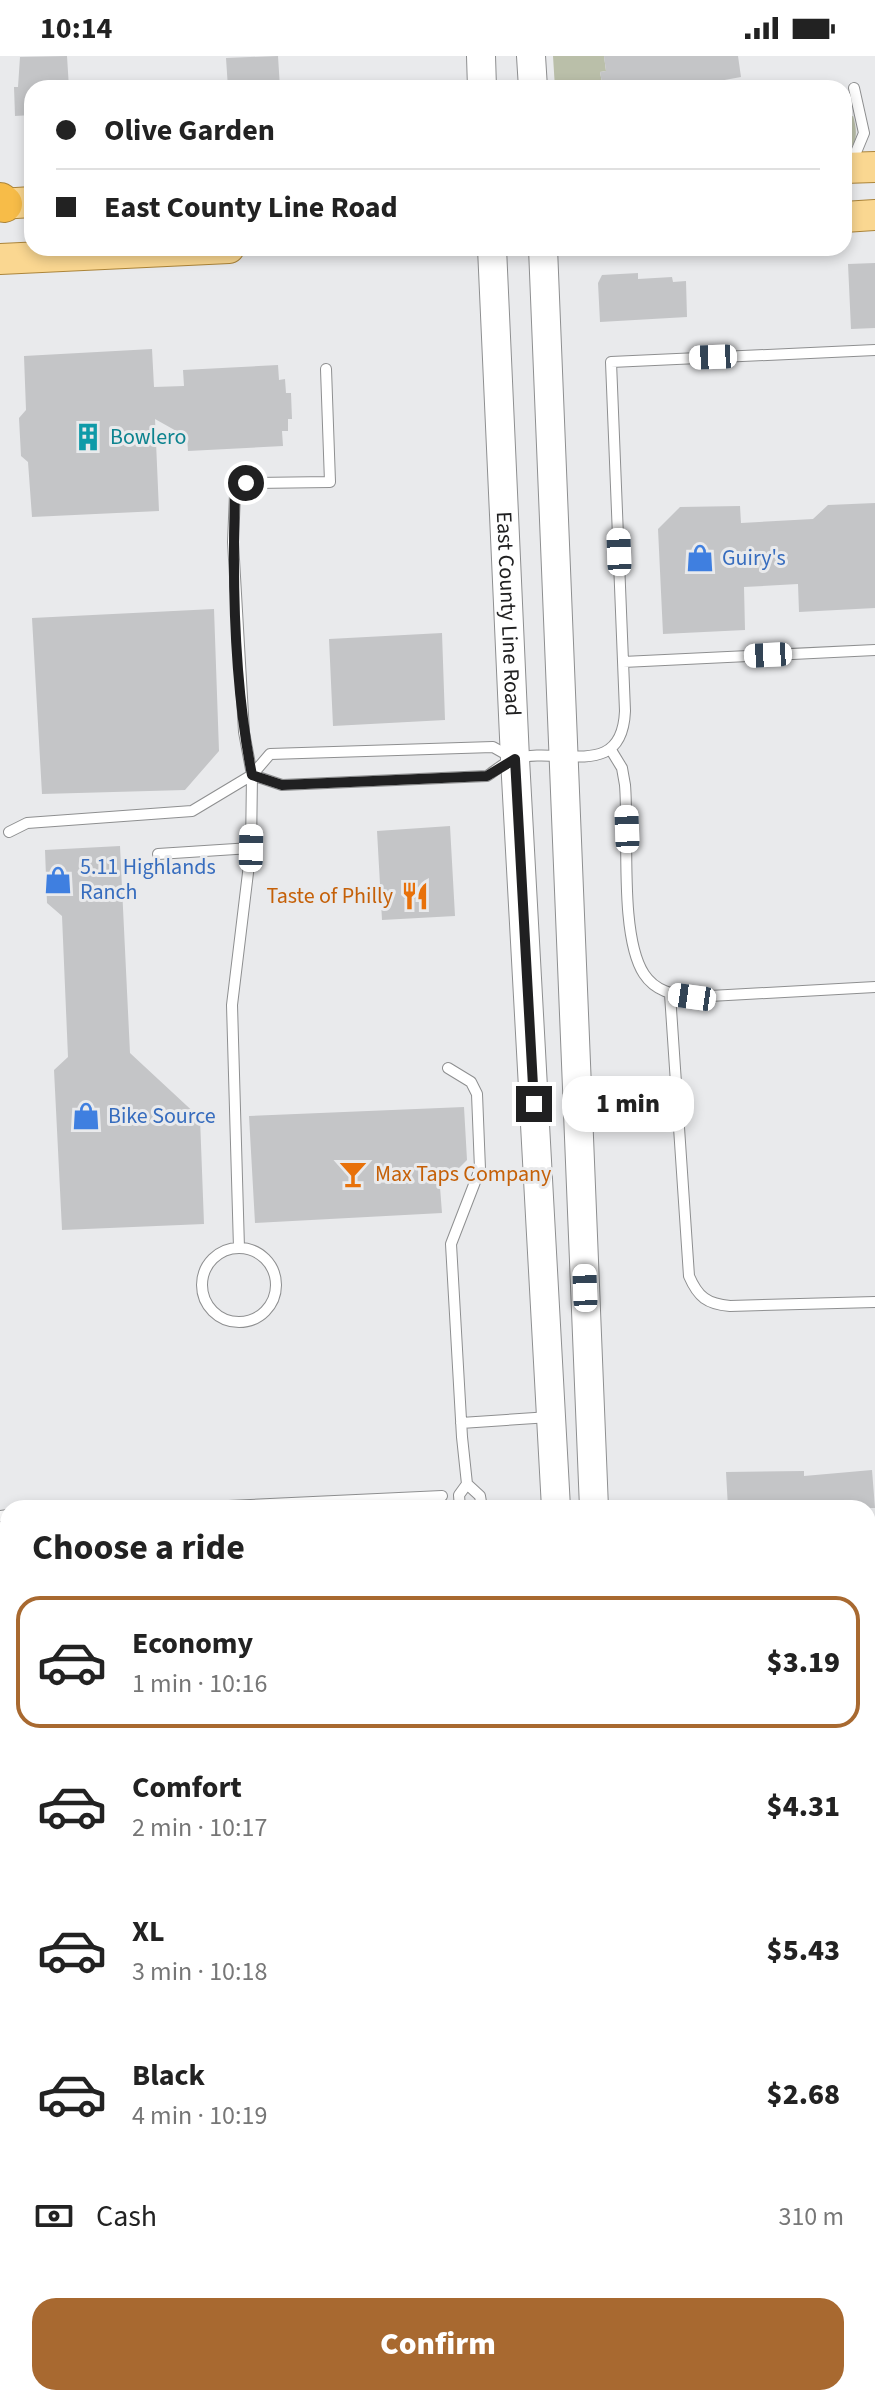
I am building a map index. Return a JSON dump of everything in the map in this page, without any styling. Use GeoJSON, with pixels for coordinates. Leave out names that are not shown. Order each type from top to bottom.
{"type":"FeatureCollection","features":[{"type":"Feature","properties":{"kind":"main road"},"geometry":{"type":"LineString","coordinates":[[481,56],[482,80]]}},
{"type":"Feature","properties":{"kind":"main road"},"geometry":{"type":"LineString","coordinates":[[531,56],[532,80]]}},
{"type":"Feature","properties":{"kind":"main road"},"geometry":{"type":"LineString","coordinates":[[852,216],[875,215]]}},
{"type":"Feature","properties":{"kind":"main road"},"geometry":{"type":"LineString","coordinates":[[0,259],[61,256]]}},
{"type":"Feature","properties":{"kind":"main road","name":"East County Line Road"},"geometry":{"type":"LineString","coordinates":[[492,256],[515,759],[556,1500]]}},
{"type":"Feature","properties":{"kind":"main road"},"geometry":{"type":"LineString","coordinates":[[543,256],[594,1500]]}},
{"type":"Feature","properties":{"kind":"lane"},"geometry":{"type":"LineString","coordinates":[[854,88],[864,133],[855,168]]}},
{"type":"Feature","properties":{"kind":"lane"},"geometry":{"type":"LineString","coordinates":[[611,750],[623,731],[611,362],[875,350]]}},
{"type":"Feature","properties":{"kind":"lane"},"geometry":{"type":"LineString","coordinates":[[239,1248],[232,1005],[251,848],[252,775],[244,732],[233,542],[235,494],[246,483],[330,482],[326,369]]}},
{"type":"Feature","properties":{"kind":"lane"},"geometry":{"type":"LineString","coordinates":[[623,662],[875,650]]}},
{"type":"Feature","properties":{"kind":"lane"},"geometry":{"type":"LineString","coordinates":[[9,832],[27,823],[192,811],[252,775],[270,754],[493,747],[515,759]]}},
{"type":"Feature","properties":{"kind":"lane"},"geometry":{"type":"LineString","coordinates":[[252,775],[282,785],[487,776],[515,759],[611,750]]}},
{"type":"Feature","properties":{"kind":"lane"},"geometry":{"type":"LineString","coordinates":[[611,750],[624,774],[634,948],[644,974],[670,994],[692,997],[875,987]]}},
{"type":"Feature","properties":{"kind":"lane"},"geometry":{"type":"LineString","coordinates":[[158,854],[251,848]]}},
{"type":"Feature","properties":{"kind":"lane"},"geometry":{"type":"LineString","coordinates":[[670,994],[689,1276],[696,1292],[710,1304],[730,1306],[875,1302]]}},
{"type":"Feature","properties":{"kind":"lane"},"geometry":{"type":"LineString","coordinates":[[448,1068],[465,1077],[475,1088],[480,1142],[478,1179],[451,1244],[467,1484],[459,1495],[459,1500]]}},
{"type":"Feature","properties":{"kind":"lane"},"geometry":{"type":"LineString","coordinates":[[239,1248],[263,1257],[276,1279],[271,1304],[263,1314],[239,1323],[217,1316],[204,1297],[202,1285],[204,1274],[217,1255],[239,1248]]}},
{"type":"Feature","properties":{"kind":"lane"},"geometry":{"type":"LineString","coordinates":[[461,1423],[552,1417]]}},
{"type":"Feature","properties":{"kind":"lane"},"geometry":{"type":"LineString","coordinates":[[467,1484],[481,1500]]}},
{"type":"Feature","properties":{"kind":"lane"},"geometry":{"type":"LineString","coordinates":[[391,1500],[442,1496]]}},
{"type":"Feature","properties":{"kind":"green space"},"geometry":{"type":"Polygon","coordinates":[[[553,56],[604,56],[606,71],[600,72],[602,80],[554,80],[553,56]]]}},
{"type":"Feature","properties":{"kind":"green space"},"geometry":{"type":"Polygon","coordinates":[[[852,116],[856,132],[852,146],[852,116]]]}},
{"type":"Feature","properties":{"kind":"building"},"geometry":{"type":"Polygon","coordinates":[[[67,56],[68,80],[24,80],[24,115],[15,116],[14,87],[18,87],[20,57],[67,56]]]}},
{"type":"Feature","properties":{"kind":"building"},"geometry":{"type":"Polygon","coordinates":[[[278,56],[280,80],[227,80],[226,58],[278,56]]]}},
{"type":"Feature","properties":{"kind":"building"},"geometry":{"type":"Polygon","coordinates":[[[604,56],[738,56],[741,77],[725,80],[602,80],[600,72],[606,71],[604,56]]]}},
{"type":"Feature","properties":{"kind":"building"},"geometry":{"type":"Polygon","coordinates":[[[875,263],[875,328],[851,329],[848,264],[875,263]]]}},
{"type":"Feature","properties":{"kind":"building"},"geometry":{"type":"Polygon","coordinates":[[[638,273],[638,279],[672,277],[673,282],[686,281],[687,317],[600,322],[598,283],[602,275],[638,273]]]}},
{"type":"Feature","properties":{"kind":"building","name":"Bowlero"},"geometry":{"type":"Polygon","coordinates":[[[152,349],[154,387],[184,386],[183,370],[278,365],[279,380],[285,379],[286,393],[291,393],[292,419],[288,419],[288,431],[282,431],[283,446],[188,451],[187,437],[155,419],[159,511],[32,517],[28,462],[21,456],[19,418],[26,410],[24,356],[152,349]]]}},
{"type":"Feature","properties":{"kind":"building"},"geometry":{"type":"Polygon","coordinates":[[[875,503],[875,608],[799,612],[798,584],[744,587],[745,630],[663,634],[658,529],[680,507],[740,506],[741,523],[813,519],[828,505],[875,503]]]}},
{"type":"Feature","properties":{"kind":"building"},"geometry":{"type":"Polygon","coordinates":[[[214,609],[219,751],[185,790],[42,794],[32,618],[214,609]]]}},
{"type":"Feature","properties":{"kind":"building"},"geometry":{"type":"Polygon","coordinates":[[[442,633],[445,720],[333,726],[329,639],[442,633]]]}},
{"type":"Feature","properties":{"kind":"building"},"geometry":{"type":"Polygon","coordinates":[[[450,826],[455,916],[382,920],[377,831],[450,826]]]}},
{"type":"Feature","properties":{"kind":"building"},"geometry":{"type":"Polygon","coordinates":[[[120,846],[130,1053],[200,1118],[204,1224],[62,1230],[54,1070],[68,1057],[62,916],[47,903],[45,850],[120,846]]]}},
{"type":"Feature","properties":{"kind":"building","name":"Max Taps Company"},"geometry":{"type":"Polygon","coordinates":[[[464,1107],[467,1160],[440,1187],[442,1213],[255,1223],[249,1116],[464,1107]]]}},
{"type":"Feature","properties":{"kind":"building"},"geometry":{"type":"Polygon","coordinates":[[[872,1470],[874,1500],[728,1500],[726,1472],[804,1471],[804,1476],[872,1470]]]}},
{"type":"Feature","properties":{"kind":"place","name":"Bowlero"},"geometry":{"type":"Point","coordinates":[88,437]}},
{"type":"Feature","properties":{"kind":"place","name":"Guiry's"},"geometry":{"type":"Point","coordinates":[700,558]}},
{"type":"Feature","properties":{"kind":"place","name":"5.11 Highlands Ranch"},"geometry":{"type":"Point","coordinates":[58,880]}},
{"type":"Feature","properties":{"kind":"place","name":"Taste of Philly"},"geometry":{"type":"Point","coordinates":[415,896]}},
{"type":"Feature","properties":{"kind":"place","name":"Bike Source"},"geometry":{"type":"Point","coordinates":[86,1116]}},
{"type":"Feature","properties":{"kind":"place","name":"Max Taps Company"},"geometry":{"type":"Point","coordinates":[353,1174]}},
{"type":"Feature","properties":{"kind":"route"},"geometry":{"type":"LineString","coordinates":[[246,483],[235,494],[233,542],[244,732],[252,775],[282,785],[487,776],[515,759],[534,1104]]}}]}
